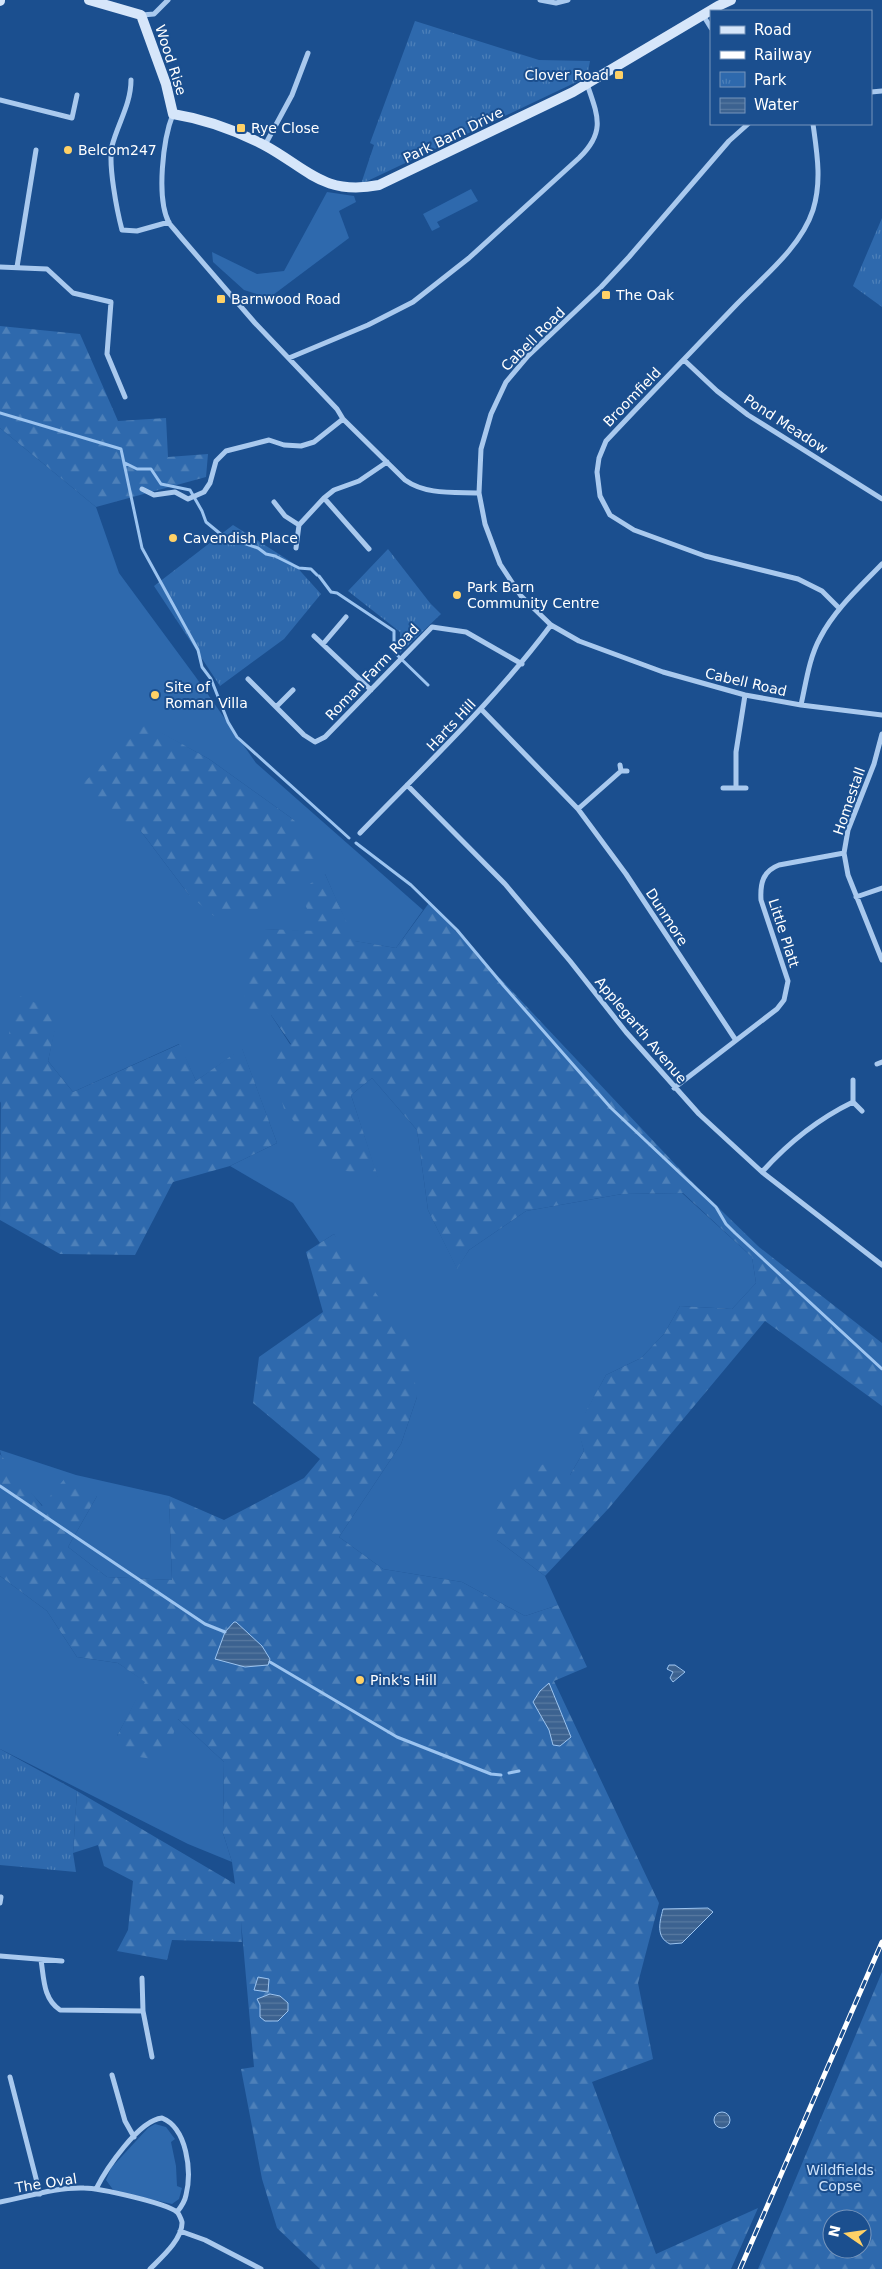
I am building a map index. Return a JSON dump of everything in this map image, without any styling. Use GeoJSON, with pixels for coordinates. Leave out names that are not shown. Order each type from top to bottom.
{"type":"FeatureCollection","features":[{"type":"Feature","properties":{"kind":"street"},"geometry":{"type":"LineString","coordinates":[[89,0],[142,15],[154,14],[168,0]]}},
{"type":"Feature","properties":{"kind":"street"},"geometry":{"type":"LineString","coordinates":[[540,0],[556,3],[568,0]]}},
{"type":"Feature","properties":{"kind":"street","name":"Park Barn Drive"},"geometry":{"type":"LineString","coordinates":[[713,10],[732,0]]}},
{"type":"Feature","properties":{"kind":"street","name":"Park Barn Drive"},"geometry":{"type":"LineString","coordinates":[[174,114],[203,121],[265,146],[297,168],[327,182],[352,188],[379,185],[587,84],[710,11]]}},
{"type":"Feature","properties":{"kind":"street","name":"Wood Rise"},"geometry":{"type":"LineString","coordinates":[[142,15],[166,84],[174,114]]}},
{"type":"Feature","properties":{"kind":"street"},"geometry":{"type":"LineString","coordinates":[[703,15],[710,26]]}},
{"type":"Feature","properties":{"kind":"street"},"geometry":{"type":"LineString","coordinates":[[265,146],[292,95],[308,53]]}},
{"type":"Feature","properties":{"kind":"street"},"geometry":{"type":"LineString","coordinates":[[131,80],[131,96],[112,148],[115,202],[122,230],[137,231],[169,222]]}},
{"type":"Feature","properties":{"kind":"street"},"geometry":{"type":"LineString","coordinates":[[289,358],[368,325],[412,302],[469,258],[579,158],[588,149],[598,129],[597,116],[587,84]]}},
{"type":"Feature","properties":{"kind":"street"},"geometry":{"type":"LineString","coordinates":[[0,100],[72,118],[77,94]]}},
{"type":"Feature","properties":{"kind":"street"},"geometry":{"type":"LineString","coordinates":[[174,114],[167,128],[163,179],[164,206],[169,222],[201,263],[337,409],[343,419],[411,484],[425,489],[479,493]]}},
{"type":"Feature","properties":{"kind":"street","name":"Cabell Road"},"geometry":{"type":"LineString","coordinates":[[747,125],[729,141],[602,287],[528,356],[510,376],[495,404],[484,435],[479,463],[479,493],[488,533],[504,572],[521,596],[551,625],[579,641],[619,657],[745,695],[801,705],[882,715]]}},
{"type":"Feature","properties":{"kind":"street","name":"Broomfield"},"geometry":{"type":"LineString","coordinates":[[813,125],[819,177],[813,210],[806,224],[787,251],[606,441],[598,458],[597,472],[600,496],[610,515],[634,530],[705,556],[798,579],[822,591],[839,608]]}},
{"type":"Feature","properties":{"kind":"street"},"geometry":{"type":"LineString","coordinates":[[17,267],[36,150]]}},
{"type":"Feature","properties":{"kind":"street"},"geometry":{"type":"LineString","coordinates":[[0,266],[47,269],[74,294],[111,302],[107,354],[125,397]]}},
{"type":"Feature","properties":{"kind":"street","name":"Pond Meadow"},"geometry":{"type":"LineString","coordinates":[[684,360],[748,415],[882,499]]}},
{"type":"Feature","properties":{"kind":"street"},"geometry":{"type":"LineString","coordinates":[[142,489],[154,495],[175,492],[188,499],[204,492],[210,483],[216,462],[226,451],[269,440],[284,445],[301,446],[314,442],[343,419]]}},
{"type":"Feature","properties":{"kind":"street"},"geometry":{"type":"LineString","coordinates":[[296,548],[299,525],[324,498],[334,490],[359,481],[387,462]]}},
{"type":"Feature","properties":{"kind":"street"},"geometry":{"type":"LineString","coordinates":[[324,498],[369,549]]}},
{"type":"Feature","properties":{"kind":"street"},"geometry":{"type":"LineString","coordinates":[[274,502],[285,516],[299,525]]}},
{"type":"Feature","properties":{"kind":"street"},"geometry":{"type":"LineString","coordinates":[[801,705],[809,668],[818,640],[839,608],[882,564]]}},
{"type":"Feature","properties":{"kind":"street"},"geometry":{"type":"LineString","coordinates":[[323,644],[346,617]]}},
{"type":"Feature","properties":{"kind":"street","name":"Harts Hill"},"geometry":{"type":"LineString","coordinates":[[360,833],[443,751],[522,664],[551,625]]}},
{"type":"Feature","properties":{"kind":"street","name":"Roman Farm Road"},"geometry":{"type":"LineString","coordinates":[[248,679],[304,735],[314,742],[325,737],[432,627],[466,632],[522,664]]}},
{"type":"Feature","properties":{"kind":"street"},"geometry":{"type":"LineString","coordinates":[[314,636],[370,690]]}},
{"type":"Feature","properties":{"kind":"street"},"geometry":{"type":"LineString","coordinates":[[276,707],[293,690]]}},
{"type":"Feature","properties":{"kind":"street"},"geometry":{"type":"LineString","coordinates":[[736,788],[736,752],[745,695]]}},
{"type":"Feature","properties":{"kind":"street","name":"Dunmore"},"geometry":{"type":"LineString","coordinates":[[481,709],[578,809],[626,874],[735,1039]]}},
{"type":"Feature","properties":{"kind":"street","name":"Homestall"},"geometry":{"type":"LineString","coordinates":[[882,734],[874,764],[848,830],[844,853],[848,875],[882,960]]}},
{"type":"Feature","properties":{"kind":"street"},"geometry":{"type":"LineString","coordinates":[[578,809],[623,769]]}},
{"type":"Feature","properties":{"kind":"street","name":"Applegarth Avenue"},"geometry":{"type":"LineString","coordinates":[[407,785],[505,884],[674,1088],[762,1172],[882,1265]]}},
{"type":"Feature","properties":{"kind":"street"},"geometry":{"type":"LineString","coordinates":[[723,788],[746,788]]}},
{"type":"Feature","properties":{"kind":"street","name":"Little Platt"},"geometry":{"type":"LineString","coordinates":[[674,1088],[735,1039],[777,1009],[787,990],[788,981],[761,900],[760,887],[763,877],[772,868],[779,865],[844,853]]}},
{"type":"Feature","properties":{"kind":"street"},"geometry":{"type":"LineString","coordinates":[[856,897],[882,888]]}},
{"type":"Feature","properties":{"kind":"street"},"geometry":{"type":"LineString","coordinates":[[853,1080],[853,1102],[862,1111]]}},
{"type":"Feature","properties":{"kind":"street"},"geometry":{"type":"LineString","coordinates":[[762,1172],[779,1153],[825,1116],[853,1102]]}},
{"type":"Feature","properties":{"kind":"street"},"geometry":{"type":"LineString","coordinates":[[0,1956],[62,1961]]}},
{"type":"Feature","properties":{"kind":"street"},"geometry":{"type":"LineString","coordinates":[[41,1960],[49,2001],[60,2010],[143,2011]]}},
{"type":"Feature","properties":{"kind":"street"},"geometry":{"type":"LineString","coordinates":[[142,1978],[143,2011],[152,2057]]}},
{"type":"Feature","properties":{"kind":"street"},"geometry":{"type":"LineString","coordinates":[[112,2075],[125,2121],[134,2137]]}},
{"type":"Feature","properties":{"kind":"street"},"geometry":{"type":"LineString","coordinates":[[10,2077],[40,2194]]}},
{"type":"Feature","properties":{"kind":"street","name":"The Oval"},"geometry":{"type":"LineString","coordinates":[[0,2202],[82,2188],[96,2189],[165,2207],[177,2212],[185,2200],[188,2183],[186,2160],[182,2139],[168,2120],[162,2118],[148,2122],[104,2172],[96,2189]]}},
{"type":"Feature","properties":{"kind":"street"},"geometry":{"type":"LineString","coordinates":[[150,2269],[165,2254],[180,2231],[182,2220],[177,2212]]}},
{"type":"Feature","properties":{"kind":"street"},"geometry":{"type":"LineString","coordinates":[[180,2231],[205,2240],[260,2269]]}},
{"type":"Feature","properties":{"kind":"green space"},"geometry":{"type":"Polygon","coordinates":[[[415,21],[539,60],[590,61],[587,77],[361,184],[374,145],[370,143],[415,21]]]}},
{"type":"Feature","properties":{"kind":"green space"},"geometry":{"type":"Polygon","coordinates":[[[471,189],[478,201],[437,222],[440,227],[432,231],[423,214],[471,189]]]}},
{"type":"Feature","properties":{"kind":"green space"},"geometry":{"type":"Polygon","coordinates":[[[327,192],[354,196],[356,202],[339,211],[349,238],[269,298],[244,290],[213,262],[212,252],[257,274],[284,271],[327,192]]]}},
{"type":"Feature","properties":{"kind":"green space"},"geometry":{"type":"Polygon","coordinates":[[[882,218],[882,307],[853,286],[882,218]]]}},
{"type":"Feature","properties":{"kind":"green space"},"geometry":{"type":"Polygon","coordinates":[[[0,326],[80,334],[118,421],[166,418],[168,457],[208,454],[206,477],[96,507],[0,428],[0,326]]]}},
{"type":"Feature","properties":{"kind":"green space"},"geometry":{"type":"Polygon","coordinates":[[[0,428],[96,507],[119,573],[256,763],[423,910],[396,948],[354,941],[325,874],[317,932],[264,929],[271,1015],[378,1179],[351,1095],[372,1078],[417,1130],[428,1210],[457,1268],[469,1250],[526,1211],[622,1194],[682,1193],[752,1257],[756,1283],[732,1309],[680,1306],[664,1334],[641,1358],[606,1375],[578,1427],[584,1451],[570,1475],[497,1540],[545,1576],[558,1605],[525,1616],[462,1582],[383,1569],[339,1537],[401,1444],[417,1397],[334,1234],[320,1243],[293,1203],[230,1166],[277,1143],[242,1049],[196,1081],[179,1044],[73,1092],[48,1061],[58,1013],[0,1103],[0,428]],[[146,725],[140,830],[189,895],[294,820],[209,759],[146,725]]]}},
{"type":"Feature","properties":{"kind":"green space"},"geometry":{"type":"Polygon","coordinates":[[[233,525],[293,563],[321,594],[284,639],[220,686],[154,586],[233,525]]]}},
{"type":"Feature","properties":{"kind":"green space"},"geometry":{"type":"Polygon","coordinates":[[[388,549],[430,603],[441,614],[400,653],[400,632],[348,591],[388,549]]]}},
{"type":"Feature","properties":{"kind":"green space"},"geometry":{"type":"Polygon","coordinates":[[[146,724],[209,759],[294,820],[315,859],[255,911],[214,916],[189,895],[140,830],[97,808],[81,785],[146,724]]]}},
{"type":"Feature","properties":{"kind":"green space"},"geometry":{"type":"Polygon","coordinates":[[[325,874],[355,941],[396,948],[429,903],[691,1181],[759,1247],[882,1343],[882,1406],[765,1321],[609,1508],[545,1576],[497,1540],[495,1495],[545,1463],[570,1475],[584,1451],[577,1427],[606,1375],[641,1358],[664,1334],[680,1306],[732,1309],[756,1283],[752,1257],[683,1193],[622,1194],[526,1211],[469,1250],[457,1269],[428,1210],[417,1130],[372,1078],[351,1095],[379,1180],[331,1167],[284,1109],[270,1056],[291,1044],[271,1015],[244,1007],[248,948],[264,929],[317,931],[299,891],[325,874]]]}},
{"type":"Feature","properties":{"kind":"green space"},"geometry":{"type":"Polygon","coordinates":[[[20,996],[59,1013],[48,1061],[73,1092],[180,1044],[196,1081],[242,1048],[277,1143],[230,1166],[173,1182],[135,1255],[60,1254],[0,1220],[1,1061],[20,996]]]}},
{"type":"Feature","properties":{"kind":"green space"},"geometry":{"type":"Polygon","coordinates":[[[334,1234],[409,1340],[417,1397],[401,1444],[339,1537],[383,1569],[462,1582],[525,1616],[558,1605],[587,1667],[554,1681],[659,1903],[638,1983],[653,2059],[592,2082],[656,2254],[758,2208],[731,2269],[320,2269],[277,2228],[262,2179],[241,2069],[254,2067],[241,1921],[242,1942],[172,1940],[167,1960],[117,1951],[128,1930],[133,1881],[104,1866],[98,1845],[73,1853],[77,1791],[235,1884],[232,1862],[223,1833],[224,1762],[178,1719],[165,1761],[133,1756],[117,1736],[145,1682],[118,1663],[77,1657],[47,1611],[0,1576],[0,1454],[42,1506],[66,1477],[97,1496],[68,1547],[107,1577],[172,1580],[169,1496],[224,1520],[304,1478],[320,1459],[253,1403],[259,1357],[323,1312],[306,1252],[334,1234]]]}},
{"type":"Feature","properties":{"kind":"green space"},"geometry":{"type":"Polygon","coordinates":[[[0,1450],[76,1475],[169,1496],[172,1580],[107,1577],[68,1547],[97,1496],[43,1506],[11,1471],[1,1456],[0,1450]]]}},
{"type":"Feature","properties":{"kind":"green space"},"geometry":{"type":"Polygon","coordinates":[[[0,1576],[47,1611],[77,1657],[118,1663],[146,1682],[117,1736],[178,1719],[224,1762],[223,1833],[232,1862],[188,1844],[0,1749],[0,1576]]]}},
{"type":"Feature","properties":{"kind":"green space"},"geometry":{"type":"Polygon","coordinates":[[[0,1749],[77,1791],[73,1853],[76,1872],[0,1865],[0,1749]]]}},
{"type":"Feature","properties":{"kind":"green space","name":"Wildfields Copse"},"geometry":{"type":"Polygon","coordinates":[[[882,1972],[882,2269],[758,2269],[882,1972]]]}},
{"type":"Feature","properties":{"kind":"green space"},"geometry":{"type":"Polygon","coordinates":[[[155,2124],[166,2127],[175,2139],[171,2142],[176,2166],[177,2186],[182,2188],[179,2199],[172,2204],[114,2191],[106,2180],[111,2168],[148,2128],[155,2124]]]}},
{"type":"Feature","properties":{"kind":"water"},"geometry":{"type":"Polygon","coordinates":[[[234,1622],[262,1646],[270,1659],[268,1665],[245,1667],[215,1659],[225,1632],[234,1622]]]}},
{"type":"Feature","properties":{"kind":"water"},"geometry":{"type":"Polygon","coordinates":[[[669,1665],[675,1665],[685,1672],[673,1682],[670,1678],[673,1672],[667,1669],[669,1665]]]}},
{"type":"Feature","properties":{"kind":"water"},"geometry":{"type":"Polygon","coordinates":[[[549,1683],[571,1737],[560,1746],[553,1745],[549,1730],[533,1702],[540,1691],[549,1683]]]}},
{"type":"Feature","properties":{"kind":"water"},"geometry":{"type":"Polygon","coordinates":[[[708,1908],[713,1912],[682,1943],[670,1944],[662,1937],[660,1928],[663,1909],[708,1908]]]}},
{"type":"Feature","properties":{"kind":"water"},"geometry":{"type":"Polygon","coordinates":[[[258,1977],[269,1979],[268,1992],[254,1990],[258,1977]]]}},
{"type":"Feature","properties":{"kind":"water"},"geometry":{"type":"Polygon","coordinates":[[[270,1994],[280,1996],[288,2003],[288,2011],[278,2021],[265,2021],[260,2017],[260,2005],[257,1999],[270,1994]]]}},
{"type":"Feature","properties":{"kind":"water"},"geometry":{"type":"Polygon","coordinates":[[[722,2112],[730,2120],[722,2128],[714,2120],[722,2112]]]}},
{"type":"Feature","properties":{"kind":"waterway"},"geometry":{"type":"LineString","coordinates":[[0,413],[121,449],[142,548],[198,650],[202,667],[211,679],[228,722],[237,737],[349,838]]}},
{"type":"Feature","properties":{"kind":"waterway"},"geometry":{"type":"LineString","coordinates":[[125,463],[137,469],[151,469],[161,484],[190,490],[206,522],[223,536],[258,548],[266,554],[275,556],[299,568],[311,569],[317,575]]}},
{"type":"Feature","properties":{"kind":"waterway"},"geometry":{"type":"LineString","coordinates":[[319,576],[331,592],[337,593],[394,631],[394,652],[428,685]]}},
{"type":"Feature","properties":{"kind":"waterway"},"geometry":{"type":"LineString","coordinates":[[356,843],[411,885],[457,930],[611,1108],[716,1207],[726,1224],[735,1233],[882,1369]]}},
{"type":"Feature","properties":{"kind":"waterway"},"geometry":{"type":"LineString","coordinates":[[0,1486],[205,1624],[225,1632]]}},
{"type":"Feature","properties":{"kind":"waterway"},"geometry":{"type":"LineString","coordinates":[[270,1662],[397,1737],[491,1774],[501,1775]]}},
{"type":"Feature","properties":{"kind":"waterway"},"geometry":{"type":"LineString","coordinates":[[509,1773],[519,1771]]}},
{"type":"Feature","properties":{"kind":"railway"},"geometry":{"type":"LineString","coordinates":[[740,2269],[882,1942]]}},
{"type":"Feature","properties":{"kind":"place","name":"Clover Road"},"geometry":{"type":"Point","coordinates":[619,75]}},
{"type":"Feature","properties":{"kind":"place","name":"Rye Close"},"geometry":{"type":"Point","coordinates":[241,128]}},
{"type":"Feature","properties":{"kind":"place","name":"Belcom247"},"geometry":{"type":"Point","coordinates":[68,150]}},
{"type":"Feature","properties":{"kind":"place","name":"The Oak"},"geometry":{"type":"Point","coordinates":[606,295]}},
{"type":"Feature","properties":{"kind":"place","name":"Barnwood Road"},"geometry":{"type":"Point","coordinates":[221,299]}},
{"type":"Feature","properties":{"kind":"place","name":"Cavendish Place"},"geometry":{"type":"Point","coordinates":[173,538]}},
{"type":"Feature","properties":{"kind":"place","name":"Park Barn Community Centre"},"geometry":{"type":"Point","coordinates":[457,595]}},
{"type":"Feature","properties":{"kind":"place","name":"Site of Roman Villa"},"geometry":{"type":"Point","coordinates":[155,695]}},
{"type":"Feature","properties":{"kind":"place","name":"Pink's Hill"},"geometry":{"type":"Point","coordinates":[360,1680]}}]}
